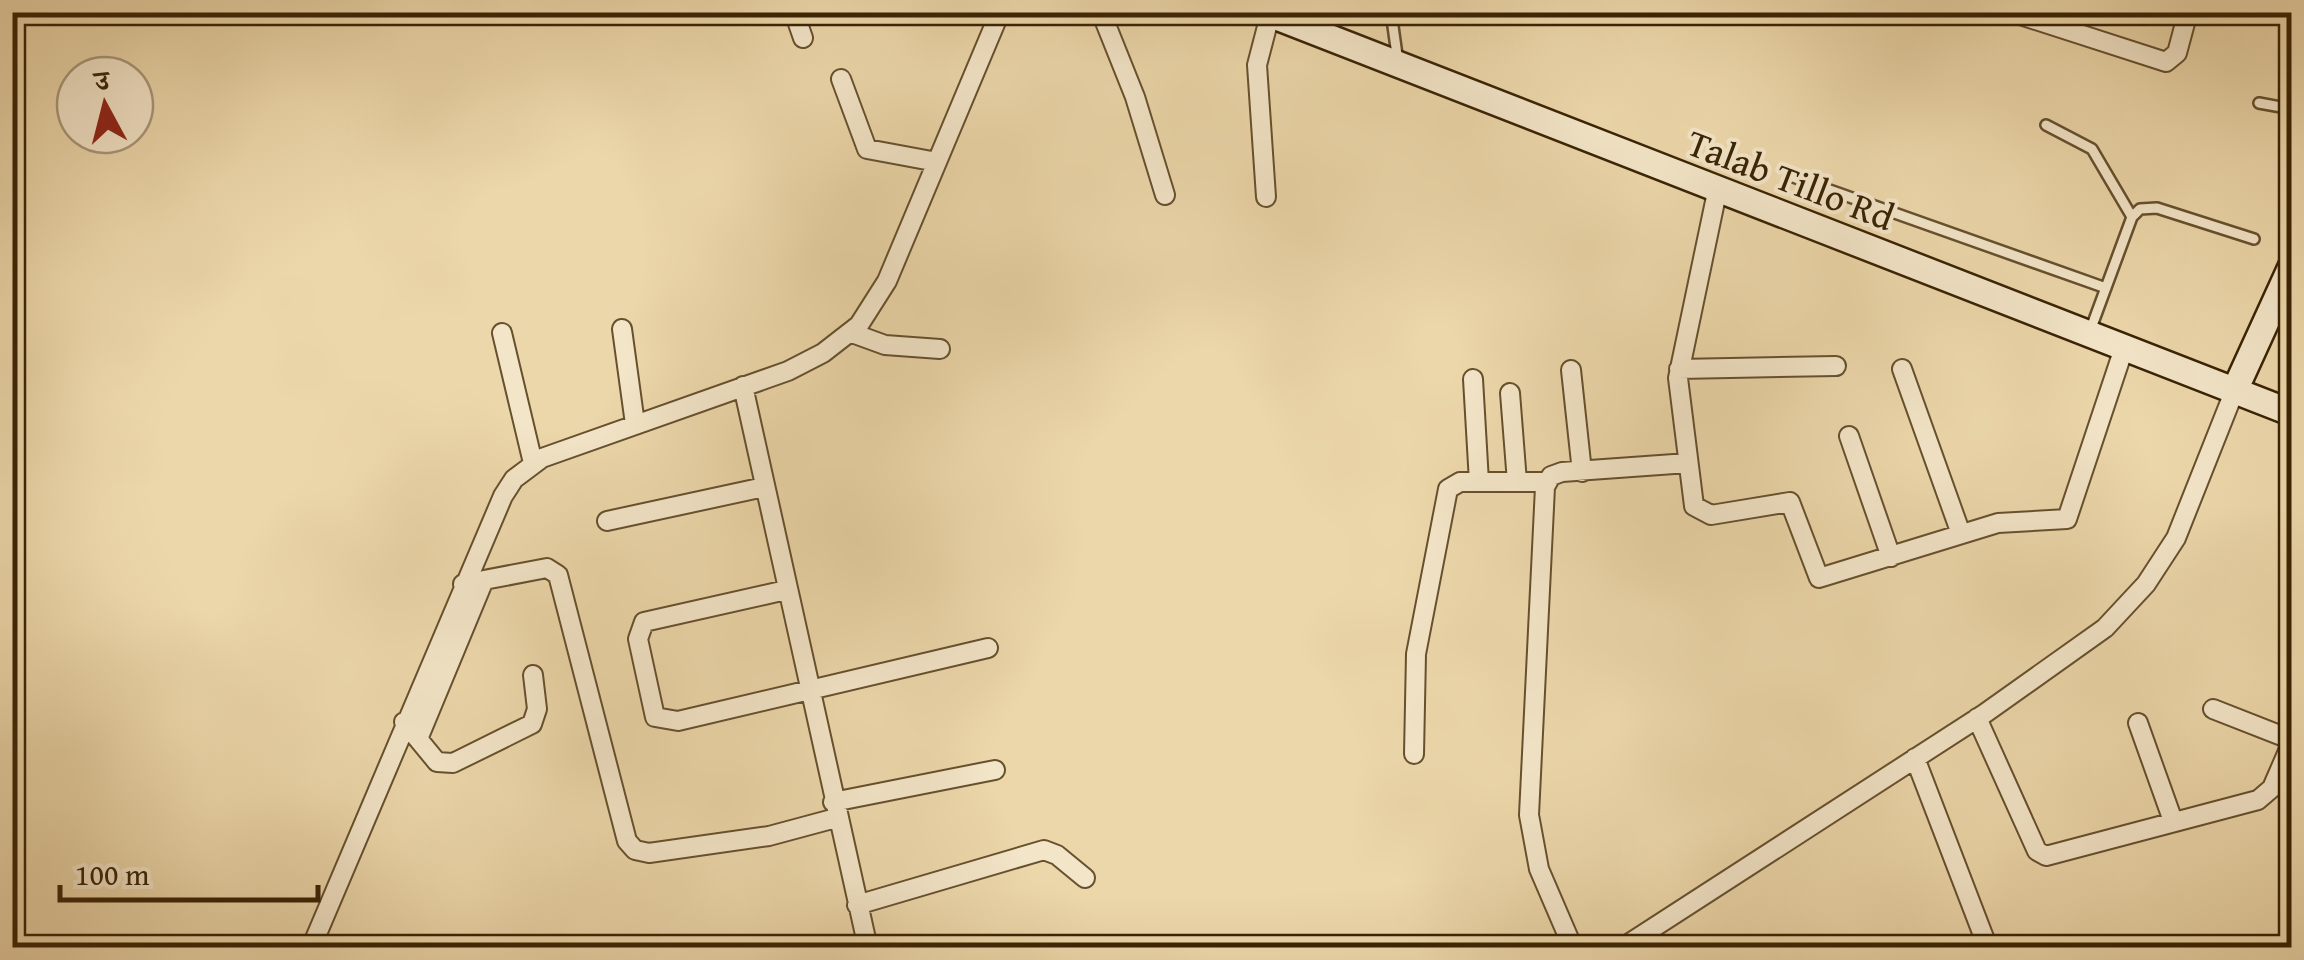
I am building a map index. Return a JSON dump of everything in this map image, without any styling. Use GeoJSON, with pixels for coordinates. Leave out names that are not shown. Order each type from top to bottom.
{"type":"FeatureCollection","features":[{"type":"Feature","properties":{"kind":"main road","name":"Talab Tillo Rd"},"geometry":{"type":"LineString","coordinates":[[1267,14],[2292,414]]}},
{"type":"Feature","properties":{"kind":"main road"},"geometry":{"type":"LineString","coordinates":[[2234,392],[2292,265]]}},
{"type":"Feature","properties":{"kind":"street"},"geometry":{"type":"LineString","coordinates":[[794,12],[803,38]]}},
{"type":"Feature","properties":{"kind":"street"},"geometry":{"type":"LineString","coordinates":[[860,337],[1000,12]]}},
{"type":"Feature","properties":{"kind":"street"},"geometry":{"type":"LineString","coordinates":[[1101,12],[1135,97],[1165,194]]}},
{"type":"Feature","properties":{"kind":"street"},"geometry":{"type":"LineString","coordinates":[[2010,12],[2166,62],[2177,53],[2188,12]]}},
{"type":"Feature","properties":{"kind":"street"},"geometry":{"type":"LineString","coordinates":[[1266,197],[1257,66],[1267,14]]}},
{"type":"Feature","properties":{"kind":"street"},"geometry":{"type":"LineString","coordinates":[[841,80],[867,150],[938,162]]}},
{"type":"Feature","properties":{"kind":"street"},"geometry":{"type":"LineString","coordinates":[[1718,192],[1679,369],[1694,506],[1702,514],[1793,504],[1819,578],[1998,523],[2057,522],[2071,515],[2124,348]]}},
{"type":"Feature","properties":{"kind":"street"},"geometry":{"type":"LineString","coordinates":[[622,329],[635,424]]}},
{"type":"Feature","properties":{"kind":"street"},"geometry":{"type":"LineString","coordinates":[[502,333],[533,463]]}},
{"type":"Feature","properties":{"kind":"street"},"geometry":{"type":"LineString","coordinates":[[311,948],[412,732],[474,582],[502,496],[533,463],[742,386],[860,337],[940,349]]}},
{"type":"Feature","properties":{"kind":"street"},"geometry":{"type":"LineString","coordinates":[[1679,369],[1836,366]]}},
{"type":"Feature","properties":{"kind":"street"},"geometry":{"type":"LineString","coordinates":[[1902,368],[1962,534]]}},
{"type":"Feature","properties":{"kind":"street"},"geometry":{"type":"LineString","coordinates":[[1571,370],[1582,472]]}},
{"type":"Feature","properties":{"kind":"street"},"geometry":{"type":"LineString","coordinates":[[1472,379],[1479,482]]}},
{"type":"Feature","properties":{"kind":"street"},"geometry":{"type":"LineString","coordinates":[[742,386],[868,948]]}},
{"type":"Feature","properties":{"kind":"street"},"geometry":{"type":"LineString","coordinates":[[1622,948],[1977,718],[2105,628],[2146,584],[2176,538],[2234,392]]}},
{"type":"Feature","properties":{"kind":"street"},"geometry":{"type":"LineString","coordinates":[[1510,393],[1516,482]]}},
{"type":"Feature","properties":{"kind":"street"},"geometry":{"type":"LineString","coordinates":[[1849,436],[1891,557]]}},
{"type":"Feature","properties":{"kind":"street"},"geometry":{"type":"LineString","coordinates":[[1572,948],[1539,870],[1529,815],[1546,482],[1555,473],[1688,463]]}},
{"type":"Feature","properties":{"kind":"street"},"geometry":{"type":"LineString","coordinates":[[1414,754],[1416,654],[1441,514],[1451,485],[1546,482]]}},
{"type":"Feature","properties":{"kind":"street"},"geometry":{"type":"LineString","coordinates":[[607,521],[764,487]]}},
{"type":"Feature","properties":{"kind":"street"},"geometry":{"type":"LineString","coordinates":[[474,582],[547,568],[558,575],[627,841],[635,850],[648,853],[750,839],[835,810],[995,770]]}},
{"type":"Feature","properties":{"kind":"street"},"geometry":{"type":"LineString","coordinates":[[786,590],[649,618],[638,639],[651,710],[660,720],[678,721],[988,648]]}},
{"type":"Feature","properties":{"kind":"street"},"geometry":{"type":"LineString","coordinates":[[412,732],[437,762],[448,764],[528,728],[537,709],[533,675]]}},
{"type":"Feature","properties":{"kind":"street"},"geometry":{"type":"LineString","coordinates":[[1977,718],[2039,854],[2058,854],[2266,795],[2292,741],[2213,709]]}},
{"type":"Feature","properties":{"kind":"street"},"geometry":{"type":"LineString","coordinates":[[2138,723],[2173,821]]}},
{"type":"Feature","properties":{"kind":"street"},"geometry":{"type":"LineString","coordinates":[[1915,758],[1988,948]]}},
{"type":"Feature","properties":{"kind":"street"},"geometry":{"type":"LineString","coordinates":[[857,906],[1038,850],[1053,852],[1085,878]]}},
{"type":"Feature","properties":{"kind":"lane"},"geometry":{"type":"LineString","coordinates":[[1391,12],[1399,64]]}},
{"type":"Feature","properties":{"kind":"lane"},"geometry":{"type":"LineString","coordinates":[[2259,103],[2292,109]]}},
{"type":"Feature","properties":{"kind":"lane"},"geometry":{"type":"LineString","coordinates":[[2046,125],[2092,149],[2132,217]]}},
{"type":"Feature","properties":{"kind":"lane"},"geometry":{"type":"LineString","coordinates":[[1794,178],[2106,288]]}},
{"type":"Feature","properties":{"kind":"lane"},"geometry":{"type":"LineString","coordinates":[[2090,334],[2132,217],[2150,207],[2254,239]]}}]}
